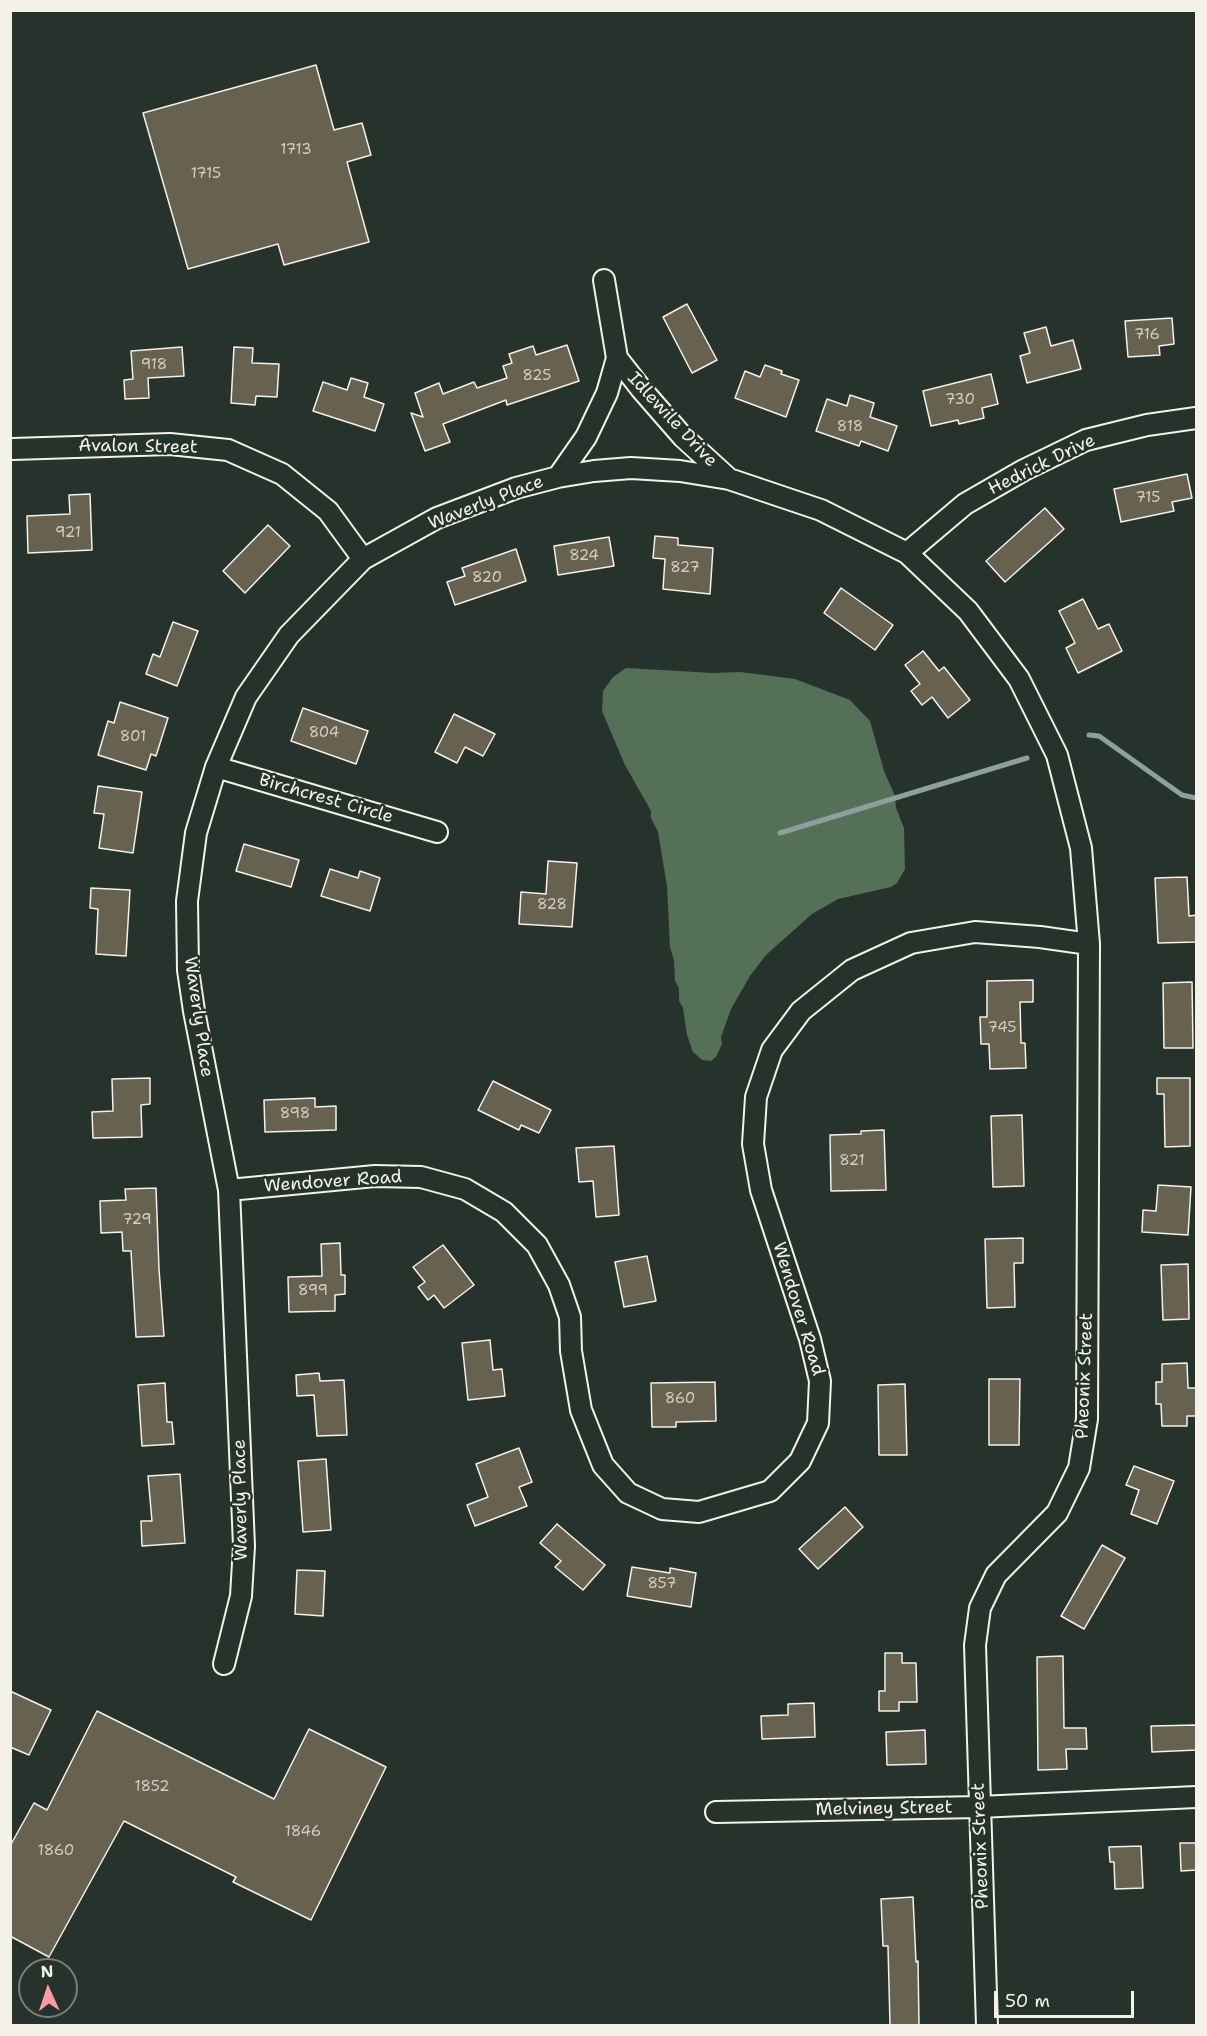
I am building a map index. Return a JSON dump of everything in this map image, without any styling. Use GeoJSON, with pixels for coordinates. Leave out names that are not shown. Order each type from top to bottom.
{"type":"FeatureCollection","features":[{"type":"Feature","properties":{"kind":"street","name":"Idlewile Drive"},"geometry":{"type":"LineString","coordinates":[[558,477],[586,437],[607,393],[617,358],[604,280]]}},
{"type":"Feature","properties":{"kind":"street","name":"Idlewile Drive"},"geometry":{"type":"LineString","coordinates":[[617,358],[683,437],[729,479]]}},
{"type":"Feature","properties":{"kind":"street","name":"Hedrick Drive"},"geometry":{"type":"LineString","coordinates":[[907,553],[965,504],[1024,470],[1086,440],[1147,425],[1197,418]]}},
{"type":"Feature","properties":{"kind":"street","name":"Avalon Street"},"geometry":{"type":"LineString","coordinates":[[14,449],[170,444],[228,450],[282,474],[310,496],[328,511],[363,559]]}},
{"type":"Feature","properties":{"kind":"street","name":"Waverly Place"},"geometry":{"type":"LineString","coordinates":[[224,1664],[241,1596],[244,1546],[229,1190],[188,970],[187,901],[196,833],[216,767],[246,697],[289,635],[363,559],[437,518],[516,488],[558,477],[631,468],[680,471],[729,479]]}},
{"type":"Feature","properties":{"kind":"street","name":"Pheonix Street"},"geometry":{"type":"LineString","coordinates":[[729,479],[820,510],[907,553],[968,611],[1019,679],[1057,755],[1081,848],[1089,944],[1087,1419],[1079,1468],[1057,1512],[996,1575],[980,1608],[975,1645],[987,2025]]}},
{"type":"Feature","properties":{"kind":"street","name":"Birchcrest Circle"},"geometry":{"type":"LineString","coordinates":[[216,767],[437,832]]}},
{"type":"Feature","properties":{"kind":"street","name":"Wendover Road"},"geometry":{"type":"LineString","coordinates":[[229,1190],[375,1176],[421,1177],[465,1189],[504,1212],[537,1245],[560,1285],[570,1317],[571,1352],[581,1410],[603,1465],[628,1493],[662,1509],[699,1512],[770,1491],[800,1461],[818,1423],[820,1381],[810,1339],[761,1190],[753,1144],[756,1097],[772,1050],[801,1011],[852,970],[911,943],[975,932],[1040,937],[1089,944]]}},
{"type":"Feature","properties":{"kind":"street","name":"Melviney Street"},"geometry":{"type":"LineString","coordinates":[[716,1812],[979,1807],[1197,1797]]}},
{"type":"Feature","properties":{"kind":"green space"},"geometry":{"type":"Polygon","coordinates":[[[626,668],[713,673],[740,672],[795,679],[850,700],[870,721],[904,828],[905,869],[897,883],[891,887],[838,899],[812,914],[766,955],[750,976],[731,1009],[721,1037],[722,1044],[716,1057],[711,1061],[702,1060],[693,1052],[687,1035],[683,1008],[679,1001],[679,988],[675,981],[674,961],[670,947],[667,886],[658,832],[651,818],[651,811],[625,765],[602,711],[603,691],[613,677],[626,668]]]}},
{"type":"Feature","properties":{"kind":"building"},"geometry":{"type":"Polygon","coordinates":[[[316,65],[334,130],[362,123],[371,155],[347,162],[369,242],[284,265],[278,244],[188,269],[143,113],[316,65]]]}},
{"type":"Feature","properties":{"kind":"building"},"geometry":{"type":"Polygon","coordinates":[[[687,304],[717,360],[692,373],[663,317],[687,304]]]}},
{"type":"Feature","properties":{"kind":"building"},"geometry":{"type":"Polygon","coordinates":[[[1172,318],[1174,344],[1159,346],[1160,355],[1128,357],[1125,321],[1172,318]]]}},
{"type":"Feature","properties":{"kind":"building"},"geometry":{"type":"Polygon","coordinates":[[[1046,327],[1051,346],[1073,340],[1081,369],[1027,383],[1020,356],[1030,353],[1024,333],[1046,327]]]}},
{"type":"Feature","properties":{"kind":"building"},"geometry":{"type":"Polygon","coordinates":[[[567,345],[579,381],[507,405],[506,400],[443,424],[450,442],[425,451],[411,413],[423,417],[415,393],[439,383],[443,394],[474,382],[477,388],[507,378],[503,366],[512,363],[509,354],[533,346],[536,355],[567,345]]]}},
{"type":"Feature","properties":{"kind":"building"},"geometry":{"type":"Polygon","coordinates":[[[182,347],[184,376],[148,378],[149,398],[125,399],[124,380],[133,379],[131,351],[182,347]]]}},
{"type":"Feature","properties":{"kind":"building"},"geometry":{"type":"Polygon","coordinates":[[[234,347],[253,348],[252,363],[279,364],[277,397],[256,396],[255,405],[231,403],[234,347]]]}},
{"type":"Feature","properties":{"kind":"building"},"geometry":{"type":"Polygon","coordinates":[[[765,365],[799,380],[786,417],[735,398],[745,371],[760,377],[765,365]]]}},
{"type":"Feature","properties":{"kind":"building"},"geometry":{"type":"Polygon","coordinates":[[[991,374],[998,404],[982,408],[984,418],[959,424],[958,420],[931,426],[923,391],[991,374]]]}},
{"type":"Feature","properties":{"kind":"building"},"geometry":{"type":"Polygon","coordinates":[[[351,378],[368,383],[364,397],[384,404],[375,431],[313,411],[323,382],[347,390],[351,378]]]}},
{"type":"Feature","properties":{"kind":"building"},"geometry":{"type":"Polygon","coordinates":[[[850,395],[874,403],[870,417],[897,426],[888,451],[861,441],[859,446],[816,431],[827,399],[847,406],[850,395]]]}},
{"type":"Feature","properties":{"kind":"building"},"geometry":{"type":"Polygon","coordinates":[[[1187,474],[1192,498],[1172,502],[1174,511],[1121,522],[1114,489],[1187,474]]]}},
{"type":"Feature","properties":{"kind":"building"},"geometry":{"type":"Polygon","coordinates":[[[90,494],[92,550],[28,553],[27,516],[70,514],[69,495],[90,494]]]}},
{"type":"Feature","properties":{"kind":"building"},"geometry":{"type":"Polygon","coordinates":[[[1045,508],[1064,529],[1005,582],[986,561],[1045,508]]]}},
{"type":"Feature","properties":{"kind":"building"},"geometry":{"type":"Polygon","coordinates":[[[268,525],[290,546],[245,593],[223,571],[268,525]]]}},
{"type":"Feature","properties":{"kind":"building"},"geometry":{"type":"Polygon","coordinates":[[[655,536],[678,538],[678,545],[713,548],[710,594],[663,589],[665,559],[653,558],[655,536]]]}},
{"type":"Feature","properties":{"kind":"building"},"geometry":{"type":"Polygon","coordinates":[[[609,537],[614,566],[558,575],[554,546],[609,537]]]}},
{"type":"Feature","properties":{"kind":"building"},"geometry":{"type":"Polygon","coordinates":[[[516,549],[526,581],[455,605],[447,582],[465,576],[462,568],[516,549]]]}},
{"type":"Feature","properties":{"kind":"building"},"geometry":{"type":"Polygon","coordinates":[[[841,588],[893,625],[875,650],[824,613],[841,588]]]}},
{"type":"Feature","properties":{"kind":"building"},"geometry":{"type":"Polygon","coordinates":[[[1083,599],[1098,629],[1109,624],[1122,651],[1078,673],[1066,648],[1075,643],[1059,611],[1083,599]]]}},
{"type":"Feature","properties":{"kind":"building"},"geometry":{"type":"Polygon","coordinates":[[[173,622],[198,631],[177,686],[146,674],[153,654],[160,657],[173,622]]]}},
{"type":"Feature","properties":{"kind":"building"},"geometry":{"type":"Polygon","coordinates":[[[923,651],[939,671],[944,667],[970,700],[948,718],[932,697],[922,705],[911,691],[920,684],[905,665],[923,651]]]}},
{"type":"Feature","properties":{"kind":"building"},"geometry":{"type":"Polygon","coordinates":[[[120,702],[168,718],[156,756],[151,754],[146,770],[98,755],[108,721],[114,723],[120,702]]]}},
{"type":"Feature","properties":{"kind":"building"},"geometry":{"type":"Polygon","coordinates":[[[303,708],[368,731],[356,764],[291,741],[303,708]]]}},
{"type":"Feature","properties":{"kind":"building"},"geometry":{"type":"Polygon","coordinates":[[[454,714],[495,734],[483,756],[465,747],[457,763],[435,752],[454,714]]]}},
{"type":"Feature","properties":{"kind":"building"},"geometry":{"type":"Polygon","coordinates":[[[98,786],[142,792],[133,853],[99,848],[104,814],[94,813],[98,786]]]}},
{"type":"Feature","properties":{"kind":"building"},"geometry":{"type":"Polygon","coordinates":[[[244,844],[299,860],[291,887],[236,871],[244,844]]]}},
{"type":"Feature","properties":{"kind":"building"},"geometry":{"type":"Polygon","coordinates":[[[548,861],[577,863],[572,927],[519,924],[521,892],[546,894],[548,861]]]}},
{"type":"Feature","properties":{"kind":"building"},"geometry":{"type":"Polygon","coordinates":[[[330,869],[358,878],[360,871],[380,878],[370,911],[321,896],[330,869]]]}},
{"type":"Feature","properties":{"kind":"building"},"geometry":{"type":"Polygon","coordinates":[[[1187,877],[1189,916],[1197,915],[1197,942],[1158,943],[1155,878],[1187,877]]]}},
{"type":"Feature","properties":{"kind":"building"},"geometry":{"type":"Polygon","coordinates":[[[91,888],[130,890],[126,956],[96,954],[98,909],[90,908],[91,888]]]}},
{"type":"Feature","properties":{"kind":"building"},"geometry":{"type":"Polygon","coordinates":[[[1033,980],[1033,1002],[1020,1002],[1021,1043],[1025,1043],[1026,1068],[990,1069],[989,1044],[981,1044],[980,1017],[987,1017],[987,981],[1033,980]]]}},
{"type":"Feature","properties":{"kind":"building"},"geometry":{"type":"Polygon","coordinates":[[[1192,982],[1193,1048],[1164,1048],[1163,983],[1192,982]]]}},
{"type":"Feature","properties":{"kind":"building"},"geometry":{"type":"Polygon","coordinates":[[[150,1078],[150,1104],[141,1105],[142,1137],[93,1138],[92,1112],[113,1111],[112,1079],[150,1078]]]}},
{"type":"Feature","properties":{"kind":"building"},"geometry":{"type":"Polygon","coordinates":[[[1157,1078],[1190,1078],[1190,1146],[1165,1147],[1164,1094],[1157,1094],[1157,1078]]]}},
{"type":"Feature","properties":{"kind":"building"},"geometry":{"type":"Polygon","coordinates":[[[493,1081],[551,1110],[539,1133],[521,1125],[519,1130],[478,1110],[493,1081]]]}},
{"type":"Feature","properties":{"kind":"building"},"geometry":{"type":"Polygon","coordinates":[[[315,1098],[315,1107],[336,1106],[336,1130],[265,1132],[264,1100],[315,1098]]]}},
{"type":"Feature","properties":{"kind":"building"},"geometry":{"type":"Polygon","coordinates":[[[1022,1115],[1024,1186],[993,1187],[991,1116],[1022,1115]]]}},
{"type":"Feature","properties":{"kind":"building"},"geometry":{"type":"Polygon","coordinates":[[[884,1130],[886,1190],[831,1191],[830,1135],[861,1134],[861,1131],[884,1130]]]}},
{"type":"Feature","properties":{"kind":"building"},"geometry":{"type":"Polygon","coordinates":[[[614,1146],[619,1215],[596,1217],[593,1181],[579,1182],[576,1148],[614,1146]]]}},
{"type":"Feature","properties":{"kind":"building"},"geometry":{"type":"Polygon","coordinates":[[[1158,1185],[1191,1187],[1188,1235],[1142,1232],[1143,1210],[1156,1211],[1158,1185]]]}},
{"type":"Feature","properties":{"kind":"building"},"geometry":{"type":"Polygon","coordinates":[[[156,1188],[164,1336],[136,1337],[131,1251],[123,1251],[122,1232],[101,1233],[100,1201],[126,1200],[125,1189],[156,1188]]]}},
{"type":"Feature","properties":{"kind":"building"},"geometry":{"type":"Polygon","coordinates":[[[1023,1238],[1023,1263],[1014,1263],[1015,1307],[987,1308],[985,1239],[1023,1238]]]}},
{"type":"Feature","properties":{"kind":"building"},"geometry":{"type":"Polygon","coordinates":[[[340,1243],[341,1275],[345,1275],[345,1294],[335,1295],[335,1311],[289,1312],[288,1277],[322,1276],[321,1244],[340,1243]]]}},
{"type":"Feature","properties":{"kind":"building"},"geometry":{"type":"Polygon","coordinates":[[[443,1245],[474,1285],[444,1308],[434,1295],[428,1300],[418,1287],[425,1282],[413,1267],[443,1245]]]}},
{"type":"Feature","properties":{"kind":"building"},"geometry":{"type":"Polygon","coordinates":[[[647,1256],[656,1301],[624,1307],[615,1262],[647,1256]]]}},
{"type":"Feature","properties":{"kind":"building"},"geometry":{"type":"Polygon","coordinates":[[[1188,1264],[1189,1319],[1163,1320],[1161,1265],[1188,1264]]]}},
{"type":"Feature","properties":{"kind":"building"},"geometry":{"type":"Polygon","coordinates":[[[490,1340],[493,1370],[502,1369],[505,1396],[468,1400],[462,1343],[490,1340]]]}},
{"type":"Feature","properties":{"kind":"building"},"geometry":{"type":"Polygon","coordinates":[[[1187,1363],[1188,1388],[1197,1388],[1197,1416],[1187,1416],[1187,1426],[1162,1426],[1161,1404],[1156,1404],[1156,1382],[1162,1382],[1162,1364],[1187,1363]]]}},
{"type":"Feature","properties":{"kind":"building"},"geometry":{"type":"Polygon","coordinates":[[[319,1373],[320,1381],[344,1380],[347,1435],[317,1436],[314,1395],[297,1396],[296,1375],[319,1373]]]}},
{"type":"Feature","properties":{"kind":"building"},"geometry":{"type":"Polygon","coordinates":[[[989,1379],[1020,1379],[1019,1445],[989,1445],[989,1379]]]}},
{"type":"Feature","properties":{"kind":"building"},"geometry":{"type":"Polygon","coordinates":[[[715,1382],[716,1421],[676,1422],[676,1427],[652,1427],[651,1383],[715,1382]]]}},
{"type":"Feature","properties":{"kind":"building"},"geometry":{"type":"Polygon","coordinates":[[[165,1383],[167,1422],[172,1422],[174,1444],[142,1446],[138,1385],[165,1383]]]}},
{"type":"Feature","properties":{"kind":"building"},"geometry":{"type":"Polygon","coordinates":[[[905,1384],[907,1455],[879,1455],[878,1385],[905,1384]]]}},
{"type":"Feature","properties":{"kind":"building"},"geometry":{"type":"Polygon","coordinates":[[[519,1448],[532,1482],[519,1487],[527,1506],[475,1526],[467,1505],[488,1497],[476,1464],[519,1448]]]}},
{"type":"Feature","properties":{"kind":"building"},"geometry":{"type":"Polygon","coordinates":[[[326,1459],[331,1530],[303,1532],[298,1461],[326,1459]]]}},
{"type":"Feature","properties":{"kind":"building"},"geometry":{"type":"Polygon","coordinates":[[[1134,1466],[1174,1481],[1157,1524],[1131,1514],[1139,1490],[1126,1485],[1134,1466]]]}},
{"type":"Feature","properties":{"kind":"building"},"geometry":{"type":"Polygon","coordinates":[[[180,1474],[185,1543],[142,1546],[141,1521],[152,1521],[148,1476],[180,1474]]]}},
{"type":"Feature","properties":{"kind":"building"},"geometry":{"type":"Polygon","coordinates":[[[845,1507],[863,1527],[818,1569],[799,1549],[845,1507]]]}},
{"type":"Feature","properties":{"kind":"building"},"geometry":{"type":"Polygon","coordinates":[[[557,1524],[605,1565],[583,1590],[555,1567],[561,1561],[540,1543],[557,1524]]]}},
{"type":"Feature","properties":{"kind":"building"},"geometry":{"type":"Polygon","coordinates":[[[1102,1545],[1125,1558],[1084,1629],[1061,1616],[1102,1545]]]}},
{"type":"Feature","properties":{"kind":"building"},"geometry":{"type":"Polygon","coordinates":[[[632,1567],[670,1573],[670,1568],[696,1573],[691,1607],[627,1596],[632,1567]]]}},
{"type":"Feature","properties":{"kind":"building"},"geometry":{"type":"Polygon","coordinates":[[[297,1570],[325,1571],[323,1616],[295,1614],[297,1570]]]}},
{"type":"Feature","properties":{"kind":"building"},"geometry":{"type":"Polygon","coordinates":[[[885,1653],[902,1653],[902,1663],[916,1663],[917,1702],[899,1702],[899,1711],[879,1711],[879,1691],[885,1691],[885,1653]]]}},
{"type":"Feature","properties":{"kind":"building"},"geometry":{"type":"Polygon","coordinates":[[[1063,1656],[1064,1728],[1086,1728],[1087,1749],[1066,1749],[1067,1769],[1038,1770],[1037,1657],[1063,1656]]]}},
{"type":"Feature","properties":{"kind":"building"},"geometry":{"type":"Polygon","coordinates":[[[10,1691],[51,1710],[29,1755],[10,1747],[10,1691]]]}},
{"type":"Feature","properties":{"kind":"building"},"geometry":{"type":"Polygon","coordinates":[[[814,1703],[815,1737],[762,1739],[761,1716],[788,1715],[788,1704],[814,1703]]]}},
{"type":"Feature","properties":{"kind":"building"},"geometry":{"type":"Polygon","coordinates":[[[97,1711],[274,1799],[309,1729],[386,1767],[311,1920],[233,1882],[236,1877],[124,1821],[49,1957],[10,1936],[10,1846],[34,1803],[47,1810],[97,1711]]]}},
{"type":"Feature","properties":{"kind":"building"},"geometry":{"type":"Polygon","coordinates":[[[1197,1725],[1197,1750],[1152,1752],[1151,1726],[1197,1725]]]}},
{"type":"Feature","properties":{"kind":"building"},"geometry":{"type":"Polygon","coordinates":[[[925,1730],[926,1764],[887,1765],[886,1732],[925,1730]]]}},
{"type":"Feature","properties":{"kind":"building"},"geometry":{"type":"Polygon","coordinates":[[[1180,1843],[1197,1843],[1197,1870],[1181,1871],[1180,1843]]]}},
{"type":"Feature","properties":{"kind":"building"},"geometry":{"type":"Polygon","coordinates":[[[1141,1846],[1143,1888],[1115,1889],[1114,1862],[1110,1862],[1109,1847],[1141,1846]]]}},
{"type":"Feature","properties":{"kind":"building"},"geometry":{"type":"Polygon","coordinates":[[[913,1897],[916,1962],[918,1961],[919,2025],[890,2025],[888,1946],[883,1946],[881,1899],[913,1897]]]}},
{"type":"Feature","properties":{"kind":"waterway"},"geometry":{"type":"LineString","coordinates":[[1089,735],[1099,736],[1182,795],[1196,798]]}},
{"type":"Feature","properties":{"kind":"waterway"},"geometry":{"type":"LineString","coordinates":[[780,833],[1027,758]]}}]}
